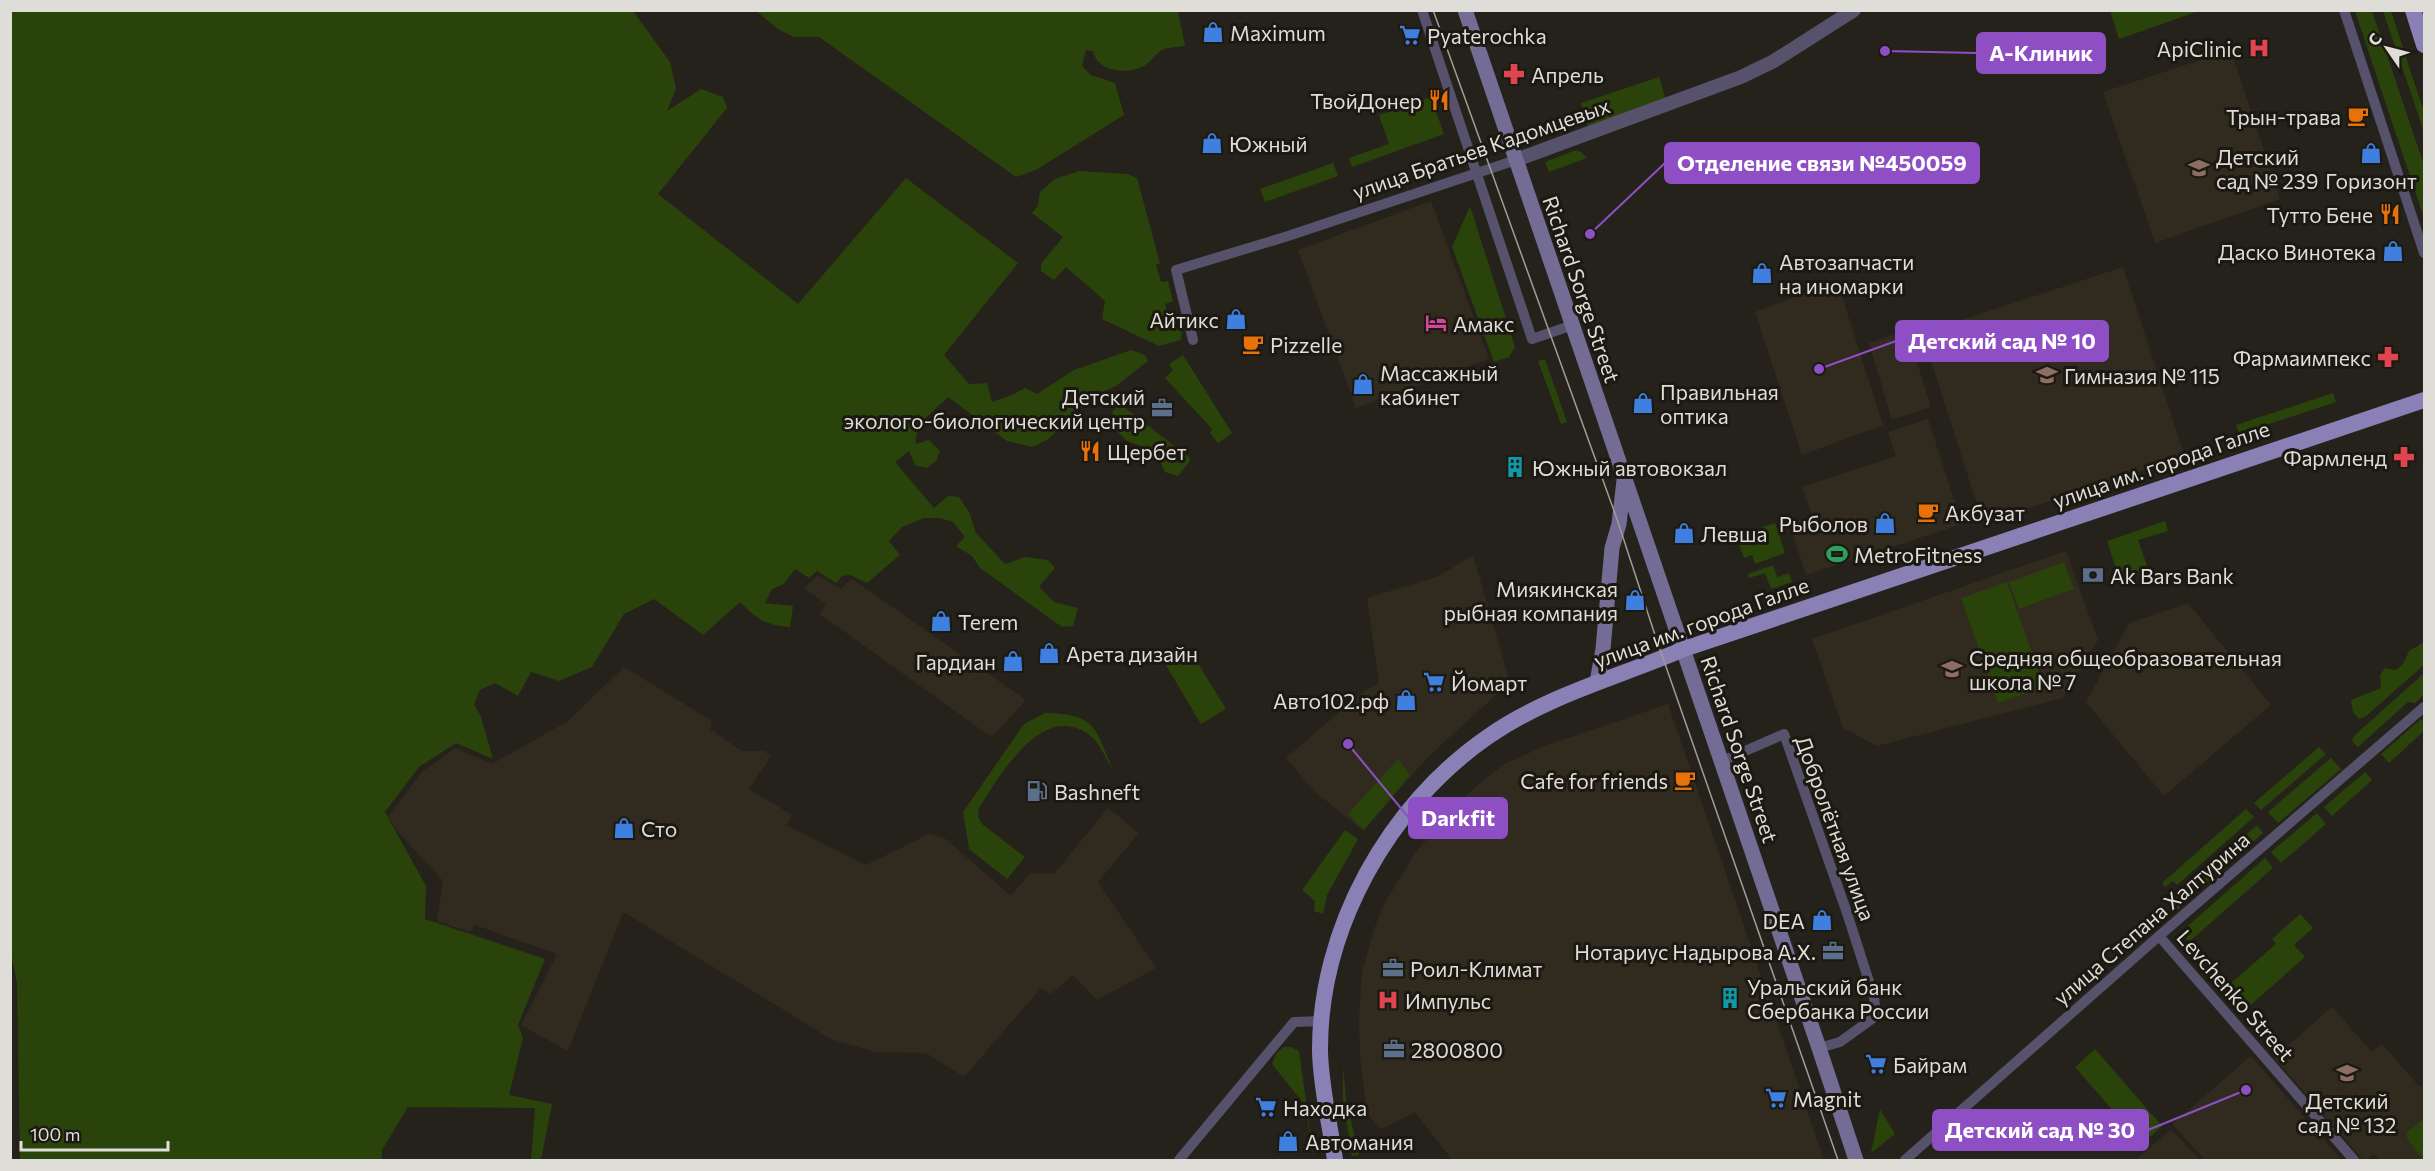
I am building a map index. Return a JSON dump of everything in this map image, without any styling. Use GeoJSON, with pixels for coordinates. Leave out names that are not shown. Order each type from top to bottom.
{"type":"FeatureCollection","features":[{"type":"Feature","properties":{"kind":"main road","name":"Richard Sorge Street"},"geometry":{"type":"LineString","coordinates":[[1465,10],[1820,1048],[1856,1161]]}},
{"type":"Feature","properties":{"kind":"main road"},"geometry":{"type":"LineString","coordinates":[[2413,10],[2424,45]]}},
{"type":"Feature","properties":{"kind":"main road","name":"улица им. города Галле"},"geometry":{"type":"LineString","coordinates":[[1335,1161],[1320,1055],[1329,964],[1358,887],[1381,847],[1410,809],[1444,774],[1489,736],[1538,708],[1597,682],[1684,649],[2424,400]]}},
{"type":"Feature","properties":{"kind":"main road"},"geometry":{"type":"LineString","coordinates":[[1597,682],[1603,649],[1612,548],[1619,524],[1625,477]]}},
{"type":"Feature","properties":{"kind":"street"},"geometry":{"type":"LineString","coordinates":[[1422,10],[1532,339],[1572,325]]}},
{"type":"Feature","properties":{"kind":"street","name":"улица Братьев Кадомцевых"},"geometry":{"type":"LineString","coordinates":[[1193,340],[1176,270],[1288,236],[1516,160],[1741,77],[1774,61],[1854,10]]}},
{"type":"Feature","properties":{"kind":"street"},"geometry":{"type":"LineString","coordinates":[[2344,10],[2424,253]]}},
{"type":"Feature","properties":{"kind":"street","name":"улица Степана Халтурина"},"geometry":{"type":"LineString","coordinates":[[1908,1160],[2159,936],[2424,707]]}},
{"type":"Feature","properties":{"kind":"street","name":"Добролётная улица"},"geometry":{"type":"LineString","coordinates":[[1722,761],[1784,734],[1874,997],[1876,1016],[1840,1042],[1820,1048]]}},
{"type":"Feature","properties":{"kind":"street","name":"Levchenko Street"},"geometry":{"type":"LineString","coordinates":[[2159,936],[2355,1161]]}},
{"type":"Feature","properties":{"kind":"street"},"geometry":{"type":"LineString","coordinates":[[1179,1161],[1294,1022],[1322,1021]]}},
{"type":"Feature","properties":{"kind":"shaded area","name":"Детский сад № 239"},"geometry":{"type":"Polygon","coordinates":[[[2231,50],[2280,199],[2155,243],[2103,92],[2231,50]]]}},
{"type":"Feature","properties":{"kind":"shaded area"},"geometry":{"type":"Polygon","coordinates":[[[1431,201],[1489,359],[1356,408],[1298,250],[1431,201]]]}},
{"type":"Feature","properties":{"kind":"shaded area","name":"Гимназия № 115"},"geometry":{"type":"Polygon","coordinates":[[[2123,267],[2185,457],[1983,523],[1922,333],[2123,267]]]}},
{"type":"Feature","properties":{"kind":"shaded area"},"geometry":{"type":"Polygon","coordinates":[[[1837,281],[1883,425],[1802,455],[1755,312],[1837,281]]]}},
{"type":"Feature","properties":{"kind":"shaded area"},"geometry":{"type":"Polygon","coordinates":[[[1907,330],[1931,407],[1892,420],[1869,343],[1907,330]]]}},
{"type":"Feature","properties":{"kind":"shaded area"},"geometry":{"type":"Polygon","coordinates":[[[1928,419],[1962,524],[1806,575],[1789,523],[1812,515],[1802,487],[1896,456],[1888,432],[1928,419]]]}},
{"type":"Feature","properties":{"kind":"shaded area","name":"Средняя общеобразовательная школа № 7"},"geometry":{"type":"Polygon","coordinates":[[[2066,551],[2098,640],[2063,698],[1877,746],[1843,728],[1812,639],[2066,551]]]}},
{"type":"Feature","properties":{"kind":"shaded area"},"geometry":{"type":"Polygon","coordinates":[[[1473,555],[1510,682],[1428,757],[1363,831],[1313,790],[1286,758],[1364,691],[1379,683],[1367,598],[1439,576],[1473,555]]]}},
{"type":"Feature","properties":{"kind":"shaded area"},"geometry":{"type":"Polygon","coordinates":[[[818,575],[840,589],[852,579],[1026,700],[994,735],[987,734],[820,614],[826,604],[804,588],[818,575]]]}},
{"type":"Feature","properties":{"kind":"shaded area"},"geometry":{"type":"Polygon","coordinates":[[[2188,603],[2271,705],[2164,796],[2086,702],[2129,623],[2188,603]]]}},
{"type":"Feature","properties":{"kind":"shaded area"},"geometry":{"type":"Polygon","coordinates":[[[624,667],[712,721],[710,729],[742,751],[764,751],[771,756],[749,789],[792,815],[786,825],[866,865],[929,834],[946,839],[1011,896],[1030,873],[1054,874],[1108,808],[1139,833],[1098,882],[1156,968],[1097,1000],[1073,975],[1051,994],[1041,988],[964,1077],[926,1053],[875,1052],[831,1039],[623,912],[568,1051],[521,1025],[557,954],[475,925],[470,932],[437,921],[443,881],[396,830],[388,816],[422,772],[455,748],[492,764],[568,721],[624,667]]]}},
{"type":"Feature","properties":{"kind":"shaded area"},"geometry":{"type":"Polygon","coordinates":[[[1668,704],[1824,1160],[1452,1160],[1415,1112],[1381,1129],[1367,1114],[1360,1057],[1359,1018],[1362,973],[1374,929],[1384,904],[1417,850],[1472,790],[1504,764],[1547,745],[1668,704]]]}},
{"type":"Feature","properties":{"kind":"shaded area","name":"Детский сад № 132"},"geometry":{"type":"Polygon","coordinates":[[[2332,1007],[2372,1052],[2382,1044],[2420,1087],[2424,1084],[2424,1160],[2380,1160],[2374,1154],[2367,1160],[2363,1160],[2274,1058],[2332,1007]]]}},
{"type":"Feature","properties":{"kind":"shaded area"},"geometry":{"type":"Polygon","coordinates":[[[2251,1056],[2339,1157],[2335,1160],[2205,1160],[2172,1124],[2251,1056]]]}},
{"type":"Feature","properties":{"kind":"shaded area"},"geometry":{"type":"Polygon","coordinates":[[[2171,1129],[2200,1160],[2136,1160],[2171,1129]]]}},
{"type":"Feature","properties":{"kind":"green space"},"geometry":{"type":"Polygon","coordinates":[[[2110,10],[2199,11],[2119,39],[2110,10]]]}},
{"type":"Feature","properties":{"kind":"green space"},"geometry":{"type":"Polygon","coordinates":[[[10,11],[633,11],[670,62],[676,88],[667,111],[701,89],[723,97],[727,108],[658,194],[798,304],[906,178],[1018,263],[944,355],[969,384],[987,383],[992,402],[1025,388],[1037,394],[1074,370],[1131,350],[1145,355],[1148,361],[1116,386],[1094,396],[1047,440],[1032,447],[1007,441],[948,397],[926,418],[916,437],[916,444],[929,440],[940,451],[936,461],[927,468],[915,465],[909,451],[895,462],[934,508],[948,496],[959,497],[969,512],[976,533],[1005,564],[1025,557],[1048,560],[1055,568],[1039,587],[1054,602],[1078,608],[1073,626],[1062,627],[980,568],[972,556],[956,546],[965,537],[953,522],[940,518],[924,518],[902,527],[889,541],[900,555],[867,583],[850,575],[842,576],[836,583],[817,571],[809,578],[795,569],[784,584],[772,589],[765,603],[793,606],[790,627],[774,625],[762,620],[740,602],[703,635],[654,599],[624,614],[592,667],[559,681],[531,672],[518,696],[495,683],[480,690],[474,704],[481,717],[493,759],[456,743],[419,767],[385,812],[426,886],[425,919],[545,959],[518,1025],[523,1038],[509,1095],[552,1104],[541,1160],[531,1160],[535,1108],[408,1107],[382,1150],[382,1160],[20,1160],[17,983],[10,948],[10,11]]]}},
{"type":"Feature","properties":{"kind":"green space"},"geometry":{"type":"Polygon","coordinates":[[[756,11],[1178,11],[1185,46],[1164,49],[1144,66],[1122,71],[1100,63],[1093,51],[1086,50],[1082,66],[1091,75],[1115,83],[1124,115],[1036,170],[1016,177],[819,37],[794,37],[778,29],[756,11]]]}},
{"type":"Feature","properties":{"kind":"green space"},"geometry":{"type":"Polygon","coordinates":[[[2355,11],[2372,11],[2424,165],[2424,218],[2355,11]]]}},
{"type":"Feature","properties":{"kind":"green space"},"geometry":{"type":"Polygon","coordinates":[[[2383,11],[2391,11],[2424,112],[2424,132],[2383,11]]]}},
{"type":"Feature","properties":{"kind":"green space"},"geometry":{"type":"Polygon","coordinates":[[[1659,77],[1666,100],[1588,126],[1581,103],[1659,77]]]}},
{"type":"Feature","properties":{"kind":"green space"},"geometry":{"type":"Polygon","coordinates":[[[1431,97],[1444,134],[1352,167],[1349,158],[1389,144],[1379,115],[1431,97]]]}},
{"type":"Feature","properties":{"kind":"green space"},"geometry":{"type":"Polygon","coordinates":[[[1576,150],[1587,158],[1549,172],[1545,162],[1576,150]]]}},
{"type":"Feature","properties":{"kind":"green space"},"geometry":{"type":"Polygon","coordinates":[[[1333,163],[1338,176],[1265,202],[1260,189],[1333,163]]]}},
{"type":"Feature","properties":{"kind":"green space"},"geometry":{"type":"Polygon","coordinates":[[[1080,171],[1128,174],[1137,178],[1160,263],[1156,265],[1161,282],[1168,281],[1173,301],[1165,304],[1169,317],[1177,316],[1182,328],[1181,340],[1159,346],[1102,319],[1105,301],[1066,267],[1054,280],[1041,271],[1041,264],[1063,237],[1032,213],[1038,205],[1040,192],[1055,179],[1080,171]]]}},
{"type":"Feature","properties":{"kind":"green space"},"geometry":{"type":"Polygon","coordinates":[[[1470,206],[1515,347],[1509,357],[1494,362],[1452,247],[1470,206]]]}},
{"type":"Feature","properties":{"kind":"green space"},"geometry":{"type":"Polygon","coordinates":[[[1183,355],[1232,433],[1218,443],[1210,433],[1212,429],[1165,378],[1173,370],[1169,364],[1183,355]]]}},
{"type":"Feature","properties":{"kind":"green space"},"geometry":{"type":"Polygon","coordinates":[[[1545,359],[1567,422],[1561,424],[1538,361],[1545,359]]]}},
{"type":"Feature","properties":{"kind":"green space"},"geometry":{"type":"Polygon","coordinates":[[[2333,393],[2336,402],[2239,434],[2236,425],[2333,393]]]}},
{"type":"Feature","properties":{"kind":"green space"},"geometry":{"type":"Polygon","coordinates":[[[1120,404],[1189,457],[1190,461],[1178,476],[1165,472],[1159,459],[1147,448],[1127,441],[1119,433],[1112,412],[1120,404]]]}},
{"type":"Feature","properties":{"kind":"green space"},"geometry":{"type":"Polygon","coordinates":[[[2165,521],[2168,531],[2138,540],[2149,571],[2120,581],[2107,541],[2165,521]]]}},
{"type":"Feature","properties":{"kind":"green space"},"geometry":{"type":"Polygon","coordinates":[[[1775,523],[1785,553],[1755,564],[1752,555],[1744,558],[1736,536],[1775,523]]]}},
{"type":"Feature","properties":{"kind":"green space"},"geometry":{"type":"Polygon","coordinates":[[[2064,562],[2074,589],[2019,609],[2009,582],[2064,562]]]}},
{"type":"Feature","properties":{"kind":"green space"},"geometry":{"type":"Polygon","coordinates":[[[1773,565],[1777,577],[1789,573],[1792,582],[1771,589],[1765,573],[1749,578],[1748,574],[1773,565]]]}},
{"type":"Feature","properties":{"kind":"green space"},"geometry":{"type":"Polygon","coordinates":[[[2007,582],[2044,687],[1998,703],[1961,598],[2007,582]]]}},
{"type":"Feature","properties":{"kind":"green space"},"geometry":{"type":"Polygon","coordinates":[[[2424,642],[2424,665],[2366,716],[2359,719],[2353,712],[2351,700],[2381,688],[2380,675],[2385,668],[2396,670],[2403,664],[2409,651],[2424,642]]]}},
{"type":"Feature","properties":{"kind":"green space"},"geometry":{"type":"Polygon","coordinates":[[[1188,647],[1226,709],[1201,724],[1164,662],[1188,647]]]}},
{"type":"Feature","properties":{"kind":"green space"},"geometry":{"type":"Polygon","coordinates":[[[2424,673],[2424,694],[2415,703],[2408,702],[2358,747],[2352,741],[2354,736],[2424,673]]]}},
{"type":"Feature","properties":{"kind":"green space"},"geometry":{"type":"Polygon","coordinates":[[[1045,713],[1075,716],[1084,720],[1097,733],[1113,770],[1093,738],[1075,728],[1058,727],[1041,733],[1026,745],[999,777],[979,808],[978,817],[982,824],[1025,857],[1007,879],[969,849],[963,812],[1024,724],[1045,713]]]}},
{"type":"Feature","properties":{"kind":"green space"},"geometry":{"type":"Polygon","coordinates":[[[2421,719],[2424,722],[2424,731],[2389,763],[2381,754],[2421,719]]]}},
{"type":"Feature","properties":{"kind":"green space"},"geometry":{"type":"Polygon","coordinates":[[[2319,747],[2326,754],[2261,810],[2254,803],[2319,747]]]}},
{"type":"Feature","properties":{"kind":"green space"},"geometry":{"type":"Polygon","coordinates":[[[2331,758],[2341,769],[2278,823],[2268,812],[2331,758]]]}},
{"type":"Feature","properties":{"kind":"green space"},"geometry":{"type":"Polygon","coordinates":[[[1398,759],[1410,775],[1364,830],[1348,814],[1398,759]]]}},
{"type":"Feature","properties":{"kind":"green space"},"geometry":{"type":"Polygon","coordinates":[[[2365,772],[2372,780],[2332,816],[2324,807],[2365,772]]]}},
{"type":"Feature","properties":{"kind":"green space"},"geometry":{"type":"Polygon","coordinates":[[[2246,809],[2254,817],[2177,885],[2173,881],[2165,887],[2162,883],[2246,809]]]}},
{"type":"Feature","properties":{"kind":"green space"},"geometry":{"type":"Polygon","coordinates":[[[2317,813],[2326,824],[2281,863],[2271,852],[2317,813]]]}},
{"type":"Feature","properties":{"kind":"green space"},"geometry":{"type":"Polygon","coordinates":[[[2257,825],[2263,833],[2177,910],[2170,902],[2257,825]]]}},
{"type":"Feature","properties":{"kind":"green space"},"geometry":{"type":"Polygon","coordinates":[[[1345,830],[1358,839],[1327,895],[1323,914],[1314,911],[1315,901],[1302,890],[1345,830]]]}},
{"type":"Feature","properties":{"kind":"green space"},"geometry":{"type":"Polygon","coordinates":[[[2265,858],[2273,868],[2189,942],[2181,932],[2265,858]]]}},
{"type":"Feature","properties":{"kind":"green space"},"geometry":{"type":"Polygon","coordinates":[[[2300,914],[2313,928],[2294,945],[2305,957],[2245,1010],[2234,997],[2228,1000],[2221,992],[2276,944],[2272,939],[2300,914]]]}},
{"type":"Feature","properties":{"kind":"green space"},"geometry":{"type":"Polygon","coordinates":[[[1284,1047],[1291,1047],[1299,1051],[1314,1160],[1305,1105],[1272,1064],[1276,1054],[1284,1047]]]}},
{"type":"Feature","properties":{"kind":"green space"},"geometry":{"type":"Polygon","coordinates":[[[2095,1049],[2162,1126],[2142,1144],[2075,1067],[2095,1049]]]}},
{"type":"Feature","properties":{"kind":"green space"},"geometry":{"type":"Polygon","coordinates":[[[1343,1066],[1346,1100],[1359,1155],[1352,1156],[1343,1100],[1343,1066]]]}},
{"type":"Feature","properties":{"kind":"green space"},"geometry":{"type":"Polygon","coordinates":[[[1880,1109],[1895,1134],[1871,1153],[1880,1109]]]}},
{"type":"Feature","properties":{"kind":"green space"},"geometry":{"type":"Polygon","coordinates":[[[2424,1119],[2424,1160],[2407,1138],[2407,1132],[2424,1119]]]}},
{"type":"Feature","properties":{"kind":"tram line"},"geometry":{"type":"LineString","coordinates":[[1433,10],[1617,519],[1656,638],[1838,1160]]}},
{"type":"Feature","properties":{"kind":"place","name":"Maximum"},"geometry":{"type":"Point","coordinates":[1213,32]}},
{"type":"Feature","properties":{"kind":"place","name":"Pyaterochka"},"geometry":{"type":"Point","coordinates":[1410,35]}},
{"type":"Feature","properties":{"kind":"place","name":"ApiClinic"},"geometry":{"type":"Point","coordinates":[2259,48]}},
{"type":"Feature","properties":{"kind":"place","name":"А-Клиник"},"geometry":{"type":"Point","coordinates":[1885,51]}},
{"type":"Feature","properties":{"kind":"place","name":"Апрель"},"geometry":{"type":"Point","coordinates":[1514,74]}},
{"type":"Feature","properties":{"kind":"place","name":"ТвойДонер"},"geometry":{"type":"Point","coordinates":[1439,100]}},
{"type":"Feature","properties":{"kind":"place","name":"Трын-трава"},"geometry":{"type":"Point","coordinates":[2358,116]}},
{"type":"Feature","properties":{"kind":"place","name":"Южный"},"geometry":{"type":"Point","coordinates":[1212,143]}},
{"type":"Feature","properties":{"kind":"place","name":"Горизонт"},"geometry":{"type":"Point","coordinates":[2371,153]}},
{"type":"Feature","properties":{"kind":"place","name":"Детский сад № 239"},"geometry":{"type":"Point","coordinates":[2199,168]}},
{"type":"Feature","properties":{"kind":"place","name":"Тутто Бене"},"geometry":{"type":"Point","coordinates":[2390,214]}},
{"type":"Feature","properties":{"kind":"place","name":"Отделение связи №450059"},"geometry":{"type":"Point","coordinates":[1590,234]}},
{"type":"Feature","properties":{"kind":"place","name":"Даско Винотека"},"geometry":{"type":"Point","coordinates":[2393,251]}},
{"type":"Feature","properties":{"kind":"place","name":"Автозапчасти на иномарки"},"geometry":{"type":"Point","coordinates":[1762,273]}},
{"type":"Feature","properties":{"kind":"place","name":"Айтикс"},"geometry":{"type":"Point","coordinates":[1236,319]}},
{"type":"Feature","properties":{"kind":"place","name":"Амакс"},"geometry":{"type":"Point","coordinates":[1436,323]}},
{"type":"Feature","properties":{"kind":"place","name":"Pizzelle"},"geometry":{"type":"Point","coordinates":[1253,344]}},
{"type":"Feature","properties":{"kind":"place","name":"Фармаимпекс"},"geometry":{"type":"Point","coordinates":[2388,357]}},
{"type":"Feature","properties":{"kind":"place","name":"Детский сад № 10"},"geometry":{"type":"Point","coordinates":[1819,369]}},
{"type":"Feature","properties":{"kind":"place","name":"Гимназия № 115"},"geometry":{"type":"Point","coordinates":[2047,375]}},
{"type":"Feature","properties":{"kind":"place","name":"Массажный кабинет"},"geometry":{"type":"Point","coordinates":[1363,384]}},
{"type":"Feature","properties":{"kind":"place","name":"Правильная оптика"},"geometry":{"type":"Point","coordinates":[1643,403]}},
{"type":"Feature","properties":{"kind":"place","name":"Детский эколого-биологический центр"},"geometry":{"type":"Point","coordinates":[1162,408]}},
{"type":"Feature","properties":{"kind":"place","name":"Щербет"},"geometry":{"type":"Point","coordinates":[1090,451]}},
{"type":"Feature","properties":{"kind":"place","name":"Фармленд"},"geometry":{"type":"Point","coordinates":[2404,457]}},
{"type":"Feature","properties":{"kind":"place","name":"Южный автовокзал"},"geometry":{"type":"Point","coordinates":[1515,467]}},
{"type":"Feature","properties":{"kind":"place","name":"Акбузат"},"geometry":{"type":"Point","coordinates":[1928,512]}},
{"type":"Feature","properties":{"kind":"place","name":"Рыболов"},"geometry":{"type":"Point","coordinates":[1885,523]}},
{"type":"Feature","properties":{"kind":"place","name":"Левша"},"geometry":{"type":"Point","coordinates":[1684,533]}},
{"type":"Feature","properties":{"kind":"place","name":"MetroFitness"},"geometry":{"type":"Point","coordinates":[1837,554]}},
{"type":"Feature","properties":{"kind":"place","name":"Ak Bars Bank"},"geometry":{"type":"Point","coordinates":[2093,575]}},
{"type":"Feature","properties":{"kind":"place","name":"Миякинская рыбная компания"},"geometry":{"type":"Point","coordinates":[1635,600]}},
{"type":"Feature","properties":{"kind":"place","name":"Terem"},"geometry":{"type":"Point","coordinates":[941,621]}},
{"type":"Feature","properties":{"kind":"place","name":"Арета дизайн"},"geometry":{"type":"Point","coordinates":[1049,653]}},
{"type":"Feature","properties":{"kind":"place","name":"Гардиан"},"geometry":{"type":"Point","coordinates":[1013,661]}},
{"type":"Feature","properties":{"kind":"place","name":"Средняя общеобразовательная школа № 7"},"geometry":{"type":"Point","coordinates":[1952,669]}},
{"type":"Feature","properties":{"kind":"place","name":"Йомарт"},"geometry":{"type":"Point","coordinates":[1434,682]}},
{"type":"Feature","properties":{"kind":"place","name":"Авто102.рф"},"geometry":{"type":"Point","coordinates":[1406,700]}},
{"type":"Feature","properties":{"kind":"place","name":"Darkfit"},"geometry":{"type":"Point","coordinates":[1348,744]}},
{"type":"Feature","properties":{"kind":"place","name":"Cafe for friends"},"geometry":{"type":"Point","coordinates":[1685,780]}},
{"type":"Feature","properties":{"kind":"place","name":"Bashneft"},"geometry":{"type":"Point","coordinates":[1037,791]}},
{"type":"Feature","properties":{"kind":"place","name":"Сто"},"geometry":{"type":"Point","coordinates":[624,828]}},
{"type":"Feature","properties":{"kind":"place","name":"DEA"},"geometry":{"type":"Point","coordinates":[1822,920]}},
{"type":"Feature","properties":{"kind":"place","name":"Нотариус Надырова А.Х."},"geometry":{"type":"Point","coordinates":[1833,951]}},
{"type":"Feature","properties":{"kind":"place","name":"Роил-Климат"},"geometry":{"type":"Point","coordinates":[1393,968]}},
{"type":"Feature","properties":{"kind":"place","name":"Уральский банк Сбербанка России"},"geometry":{"type":"Point","coordinates":[1730,998]}},
{"type":"Feature","properties":{"kind":"place","name":"Импульс"},"geometry":{"type":"Point","coordinates":[1388,1000]}},
{"type":"Feature","properties":{"kind":"place","name":"2800800"},"geometry":{"type":"Point","coordinates":[1394,1049]}},
{"type":"Feature","properties":{"kind":"place","name":"Байрам"},"geometry":{"type":"Point","coordinates":[1876,1064]}},
{"type":"Feature","properties":{"kind":"place","name":"Детский сад № 132"},"geometry":{"type":"Point","coordinates":[2347,1073]}},
{"type":"Feature","properties":{"kind":"place","name":"Детский сад № 30"},"geometry":{"type":"Point","coordinates":[2246,1090]}},
{"type":"Feature","properties":{"kind":"place","name":"Magnit"},"geometry":{"type":"Point","coordinates":[1776,1098]}},
{"type":"Feature","properties":{"kind":"place","name":"Находка"},"geometry":{"type":"Point","coordinates":[1266,1107]}},
{"type":"Feature","properties":{"kind":"place","name":"Автомания"},"geometry":{"type":"Point","coordinates":[1288,1141]}}]}
